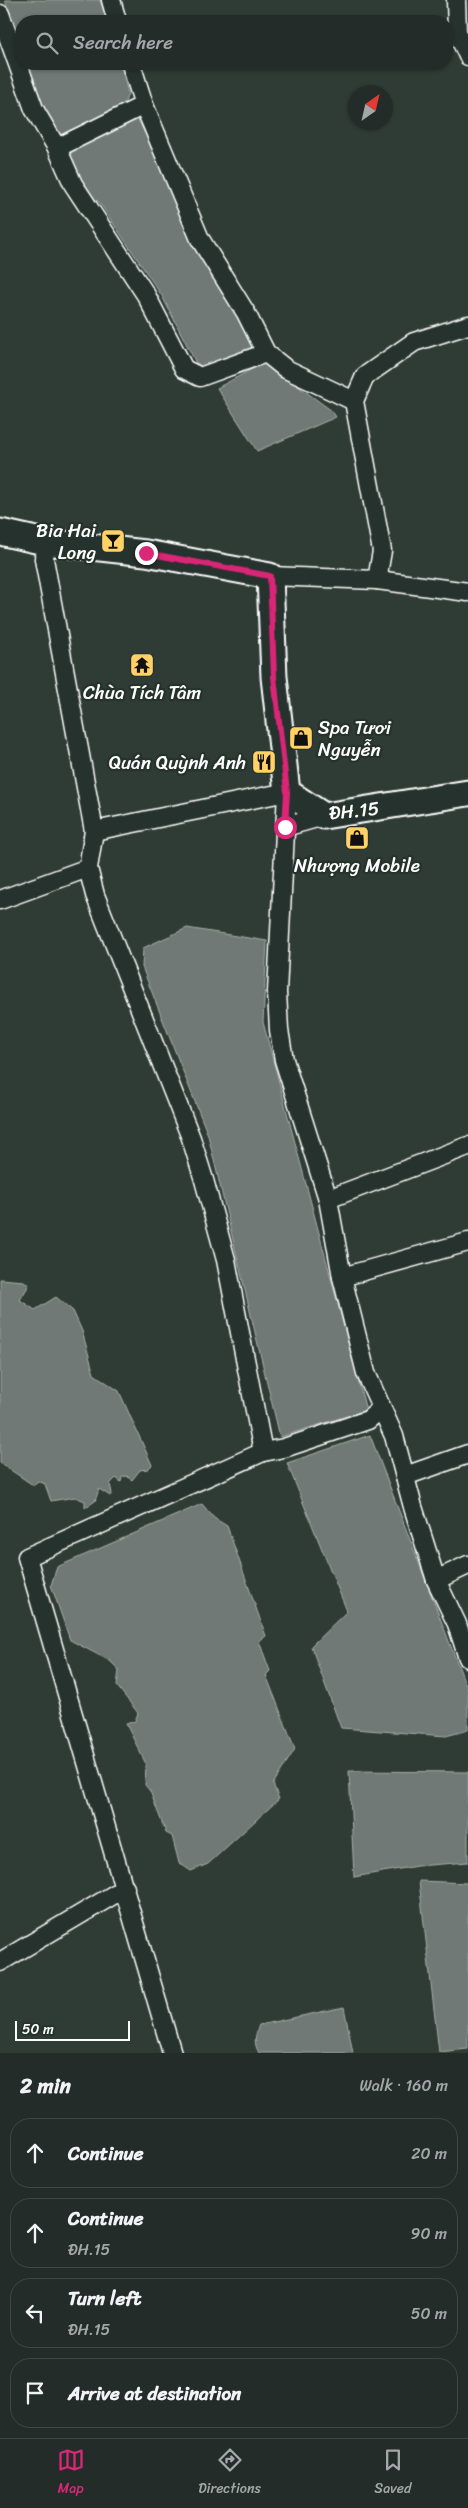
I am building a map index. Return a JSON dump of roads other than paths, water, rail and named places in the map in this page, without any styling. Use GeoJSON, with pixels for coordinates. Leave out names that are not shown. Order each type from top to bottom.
{"type":"FeatureCollection","features":[{"type":"Feature","properties":{"kind":"main road"},"geometry":{"type":"LineString","coordinates":[[0,532],[45,542],[146,553],[270,576],[274,677],[287,792]]}},
{"type":"Feature","properties":{"kind":"main road","name":"ĐH.15"},"geometry":{"type":"LineString","coordinates":[[287,792],[324,816],[468,793]]}},
{"type":"Feature","properties":{"kind":"street"},"geometry":{"type":"LineString","coordinates":[[111,0],[116,15]]}},
{"type":"Feature","properties":{"kind":"street"},"geometry":{"type":"LineString","coordinates":[[456,0],[458,32],[468,56]]}},
{"type":"Feature","properties":{"kind":"street"},"geometry":{"type":"LineString","coordinates":[[0,14],[15,56]]}},
{"type":"Feature","properties":{"kind":"street"},"geometry":{"type":"LineString","coordinates":[[20,70],[34,109],[58,147],[73,184],[146,295],[184,370],[200,377],[262,354]]}},
{"type":"Feature","properties":{"kind":"street"},"geometry":{"type":"LineString","coordinates":[[132,70],[137,108],[200,239],[246,312],[262,354],[286,369],[354,401]]}},
{"type":"Feature","properties":{"kind":"street"},"geometry":{"type":"LineString","coordinates":[[58,147],[137,108]]}},
{"type":"Feature","properties":{"kind":"street"},"geometry":{"type":"LineString","coordinates":[[377,580],[382,551],[354,401],[365,376],[414,342],[468,325]]}},
{"type":"Feature","properties":{"kind":"street"},"geometry":{"type":"LineString","coordinates":[[45,542],[44,559],[94,832],[88,868],[102,916],[191,1138],[204,1180],[226,1260],[263,1452]]}},
{"type":"Feature","properties":{"kind":"street"},"geometry":{"type":"LineString","coordinates":[[270,576],[377,580],[468,592]]}},
{"type":"Feature","properties":{"kind":"street"},"geometry":{"type":"LineString","coordinates":[[94,832],[287,792],[277,992],[279,1030],[284,1060],[328,1199],[342,1277],[366,1374],[394,1436],[436,1580],[457,1624],[468,1658]]}},
{"type":"Feature","properties":{"kind":"street"},"geometry":{"type":"LineString","coordinates":[[285,827],[324,816]]}},
{"type":"Feature","properties":{"kind":"street"},"geometry":{"type":"LineString","coordinates":[[0,900],[88,868]]}},
{"type":"Feature","properties":{"kind":"street"},"geometry":{"type":"LineString","coordinates":[[328,1199],[468,1146]]}},
{"type":"Feature","properties":{"kind":"street"},"geometry":{"type":"LineString","coordinates":[[342,1277],[468,1242]]}},
{"type":"Feature","properties":{"kind":"street"},"geometry":{"type":"LineString","coordinates":[[172,2053],[27,1558],[263,1452],[284,1448],[368,1420],[382,1408]]}},
{"type":"Feature","properties":{"kind":"street"},"geometry":{"type":"LineString","coordinates":[[405,1476],[468,1454]]}},
{"type":"Feature","properties":{"kind":"street"},"geometry":{"type":"LineString","coordinates":[[436,1580],[468,1565]]}},
{"type":"Feature","properties":{"kind":"street"},"geometry":{"type":"LineString","coordinates":[[0,1962],[125,1888]]}},
{"type":"Feature","properties":{"kind":"place","name":"Bia Hai Long"},"geometry":{"type":"Point","coordinates":[113,541]}},
{"type":"Feature","properties":{"kind":"place","name":"Chùa Tích Tâm"},"geometry":{"type":"Point","coordinates":[142,665]}},
{"type":"Feature","properties":{"kind":"place","name":"Spa Tươi Nguyễn"},"geometry":{"type":"Point","coordinates":[301,738]}},
{"type":"Feature","properties":{"kind":"place","name":"Quán Quỳnh Anh"},"geometry":{"type":"Point","coordinates":[264,762]}},
{"type":"Feature","properties":{"kind":"place","name":"Nhượng Mobile"},"geometry":{"type":"Point","coordinates":[357,838]}}]}
